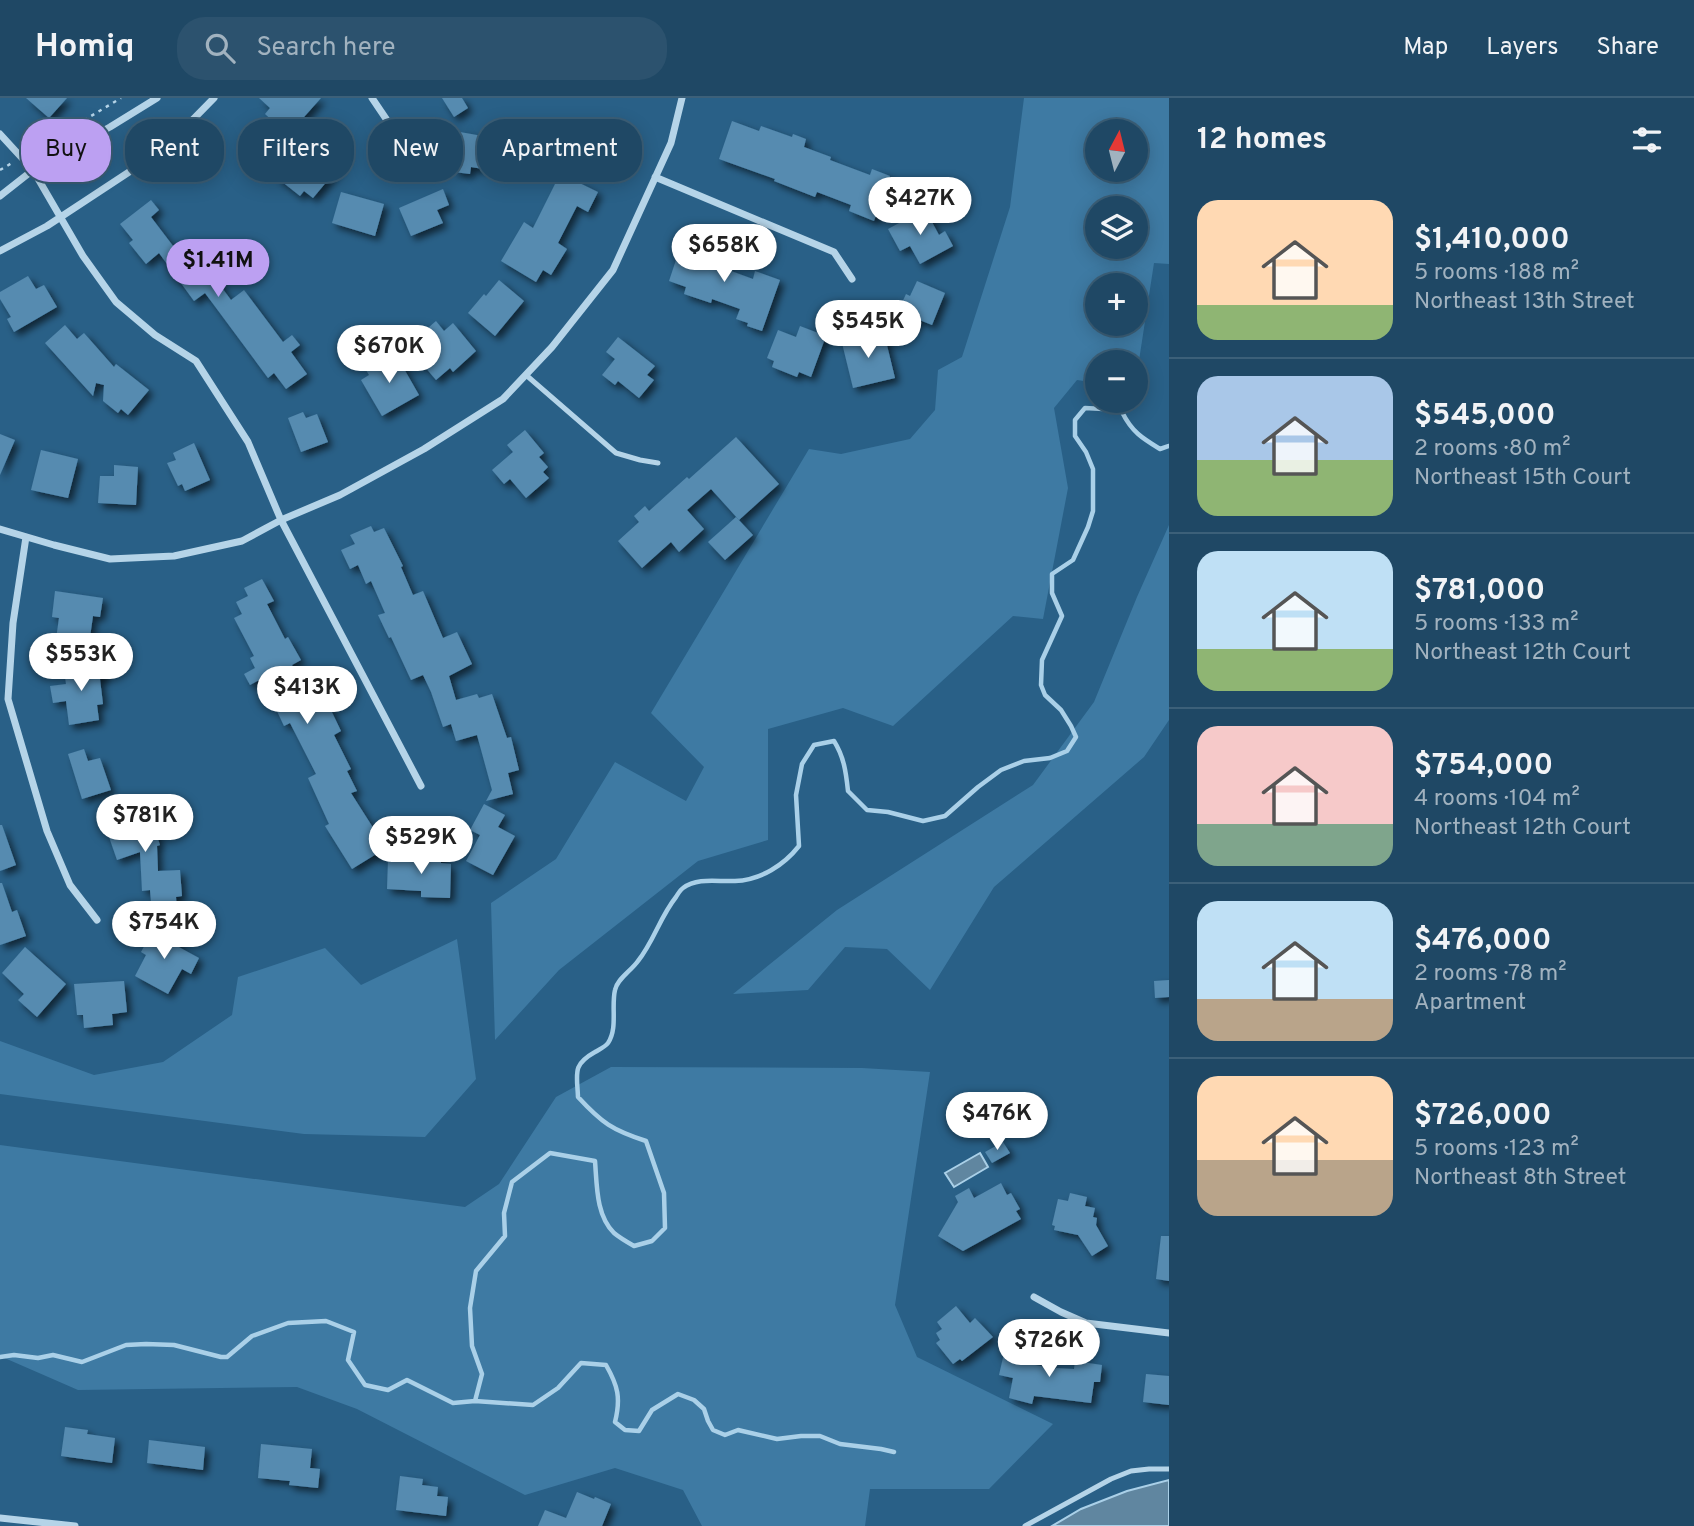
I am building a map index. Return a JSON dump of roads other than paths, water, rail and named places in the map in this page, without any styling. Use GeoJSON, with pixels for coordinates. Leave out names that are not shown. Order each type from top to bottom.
{"type":"FeatureCollection","features":[{"type":"Feature","properties":{"kind":"street"},"geometry":{"type":"LineString","coordinates":[[111,126],[157,98]]}},
{"type":"Feature","properties":{"kind":"street"},"geometry":{"type":"LineString","coordinates":[[0,251],[47,226],[164,149],[214,98]]}},
{"type":"Feature","properties":{"kind":"street"},"geometry":{"type":"LineString","coordinates":[[372,98],[386,119]]}},
{"type":"Feature","properties":{"kind":"street"},"geometry":{"type":"LineString","coordinates":[[0,529],[110,559],[174,556],[243,541],[281,520],[340,495],[424,449],[503,398],[552,347],[613,270],[671,143],[682,98]]}},
{"type":"Feature","properties":{"kind":"street"},"geometry":{"type":"LineString","coordinates":[[0,134],[21,157]]}},
{"type":"Feature","properties":{"kind":"street"},"geometry":{"type":"LineString","coordinates":[[655,177],[834,252],[852,279]]}},
{"type":"Feature","properties":{"kind":"street"},"geometry":{"type":"LineString","coordinates":[[0,196],[21,179]]}},
{"type":"Feature","properties":{"kind":"street"},"geometry":{"type":"LineString","coordinates":[[40,182],[83,256],[116,302],[155,335],[196,361],[248,442],[281,520],[421,786]]}},
{"type":"Feature","properties":{"kind":"street"},"geometry":{"type":"LineString","coordinates":[[26,537],[13,623],[8,699],[47,831],[70,885],[97,920]]}},
{"type":"Feature","properties":{"kind":"street"},"geometry":{"type":"LineString","coordinates":[[1034,1297],[1086,1323],[1169,1333]]}},
{"type":"Feature","properties":{"kind":"street"},"geometry":{"type":"LineString","coordinates":[[0,1518],[75,1526]]}},
{"type":"Feature","properties":{"kind":"lane"},"geometry":{"type":"LineString","coordinates":[[526,375],[616,453],[658,463]]}},
{"type":"Feature","properties":{"kind":"lane"},"geometry":{"type":"LineString","coordinates":[[1025,1526],[1130,1471],[1169,1469]]}},
{"type":"Feature","properties":{"kind":"waterway"},"geometry":{"type":"LineString","coordinates":[[0,1357],[14,1355],[38,1358],[53,1355],[82,1362],[126,1345],[146,1344],[174,1345],[227,1357],[252,1336],[288,1323],[326,1321],[354,1332],[348,1360],[365,1385],[388,1390],[407,1380],[453,1403],[475,1401],[482,1374],[472,1346],[470,1308],[476,1271],[505,1236],[504,1213],[512,1182],[550,1153],[595,1161],[601,1209],[614,1233],[634,1246],[652,1241],[665,1228],[664,1193],[646,1141],[608,1125],[594,1113],[578,1097],[577,1076],[582,1061],[608,1043],[614,1024],[616,986],[644,953],[679,892],[695,882],[754,878],[779,865],[793,853],[799,846],[796,795],[802,764],[814,745],[834,741],[844,765],[848,791],[867,810],[923,821],[945,816],[1001,770],[1024,761],[1050,758],[1067,751],[1076,737],[1061,710],[1045,695],[1041,685],[1042,660],[1062,616],[1052,593],[1052,574],[1073,560],[1093,511],[1093,469],[1075,436],[1075,420],[1085,408],[1122,412],[1143,438],[1160,449],[1169,446]]}},
{"type":"Feature","properties":{"kind":"waterway"},"geometry":{"type":"LineString","coordinates":[[475,1401],[533,1405],[558,1388],[581,1363],[606,1365],[617,1392],[615,1422],[625,1430],[639,1431],[652,1410],[678,1394],[694,1400],[704,1409],[713,1430],[725,1435],[738,1430],[777,1439],[820,1436],[840,1444],[894,1452]]}}]}
